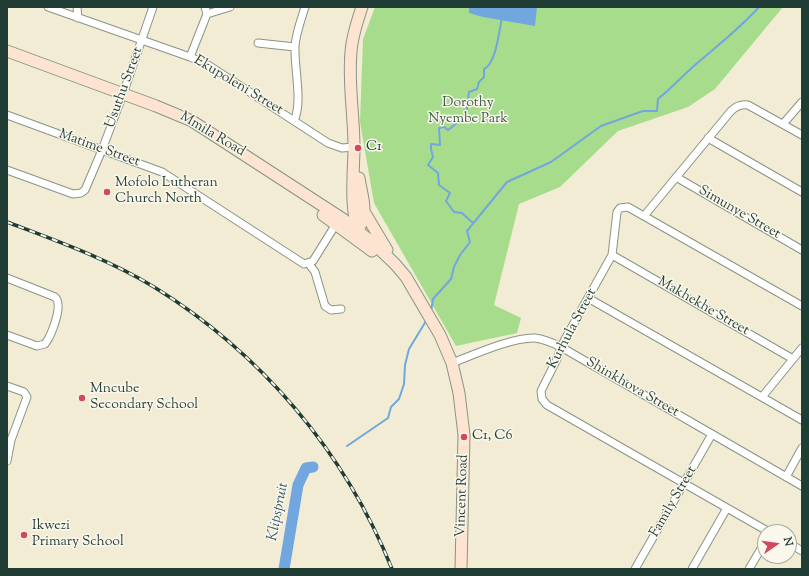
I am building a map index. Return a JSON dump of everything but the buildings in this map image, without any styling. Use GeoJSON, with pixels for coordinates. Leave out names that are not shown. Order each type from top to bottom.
{"type":"FeatureCollection","features":[{"type":"Feature","properties":{"kind":"main road"},"geometry":{"type":"LineString","coordinates":[[362,7],[356,24],[351,51],[350,82],[354,148],[365,213],[390,263]]}},
{"type":"Feature","properties":{"kind":"main road","name":"Mmila Road"},"geometry":{"type":"LineString","coordinates":[[7,52],[122,96]]}},
{"type":"Feature","properties":{"kind":"main road","name":"Mmila Road"},"geometry":{"type":"LineString","coordinates":[[7,56],[173,112],[192,121],[352,231]]}},
{"type":"Feature","properties":{"kind":"main road"},"geometry":{"type":"LineString","coordinates":[[352,231],[356,223],[354,202],[354,148]]}},
{"type":"Feature","properties":{"kind":"main road"},"geometry":{"type":"LineString","coordinates":[[335,219],[350,208],[354,202]]}},
{"type":"Feature","properties":{"kind":"main road"},"geometry":{"type":"LineString","coordinates":[[352,231],[362,222],[365,213]]}},
{"type":"Feature","properties":{"kind":"main road"},"geometry":{"type":"LineString","coordinates":[[352,231],[390,263]]}},
{"type":"Feature","properties":{"kind":"main road","name":"Vincent Road"},"geometry":{"type":"LineString","coordinates":[[390,263],[413,290],[440,335],[452,363],[459,394],[464,435],[461,569]]}},
{"type":"Feature","properties":{"kind":"street","name":"Ekupoleni Street"},"geometry":{"type":"LineString","coordinates":[[48,7],[190,57],[220,72],[334,146],[354,148]]}},
{"type":"Feature","properties":{"kind":"street"},"geometry":{"type":"LineString","coordinates":[[77,7],[78,18]]}},
{"type":"Feature","properties":{"kind":"street","name":"Usuthu Street"},"geometry":{"type":"LineString","coordinates":[[7,170],[73,194],[81,193],[85,190],[102,150],[153,7]]}},
{"type":"Feature","properties":{"kind":"street"},"geometry":{"type":"LineString","coordinates":[[190,57],[206,10],[230,7]]}},
{"type":"Feature","properties":{"kind":"street"},"geometry":{"type":"LineString","coordinates":[[294,120],[298,104],[295,47],[298,28],[305,7]]}},
{"type":"Feature","properties":{"kind":"street"},"geometry":{"type":"LineString","coordinates":[[258,43],[295,47]]}},
{"type":"Feature","properties":{"kind":"street"},"geometry":{"type":"LineString","coordinates":[[783,124],[802,102]]}},
{"type":"Feature","properties":{"kind":"street"},"geometry":{"type":"LineString","coordinates":[[644,216],[731,111],[740,105],[748,105],[802,135]]}},
{"type":"Feature","properties":{"kind":"street","name":"Matime Street"},"geometry":{"type":"LineString","coordinates":[[7,115],[162,172],[298,262],[308,264]]}},
{"type":"Feature","properties":{"kind":"street"},"geometry":{"type":"LineString","coordinates":[[708,138],[802,192]]}},
{"type":"Feature","properties":{"kind":"street","name":"Simunye Street"},"geometry":{"type":"LineString","coordinates":[[676,177],[802,250]]}},
{"type":"Feature","properties":{"kind":"street","name":"Kurhula Street"},"geometry":{"type":"LineString","coordinates":[[757,525],[544,402],[540,395],[561,347],[612,255],[617,212],[624,207],[628,207],[802,306]]}},
{"type":"Feature","properties":{"kind":"street"},"geometry":{"type":"LineString","coordinates":[[335,219],[313,261],[308,264],[315,272],[325,306],[331,310],[340,309]]}},
{"type":"Feature","properties":{"kind":"street","name":"Makhekhe Street"},"geometry":{"type":"LineString","coordinates":[[612,255],[793,358]]}},
{"type":"Feature","properties":{"kind":"street"},"geometry":{"type":"LineString","coordinates":[[7,278],[55,297],[57,299],[59,310],[45,344],[37,346],[7,334]]}},
{"type":"Feature","properties":{"kind":"street"},"geometry":{"type":"LineString","coordinates":[[588,298],[802,420]]}},
{"type":"Feature","properties":{"kind":"street","name":"Shinkhova Street"},"geometry":{"type":"LineString","coordinates":[[452,363],[521,339],[540,339],[561,347],[802,486]]}},
{"type":"Feature","properties":{"kind":"street"},"geometry":{"type":"LineString","coordinates":[[762,397],[802,348]]}},
{"type":"Feature","properties":{"kind":"street"},"geometry":{"type":"LineString","coordinates":[[7,386],[24,392],[27,397],[9,440],[7,461]]}},
{"type":"Feature","properties":{"kind":"street","name":"Family Street"},"geometry":{"type":"LineString","coordinates":[[635,569],[712,434]]}},
{"type":"Feature","properties":{"kind":"street"},"geometry":{"type":"LineString","coordinates":[[786,477],[802,448]]}},
{"type":"Feature","properties":{"kind":"street"},"geometry":{"type":"LineString","coordinates":[[692,569],[727,508]]}},
{"type":"Feature","properties":{"kind":"street"},"geometry":{"type":"LineString","coordinates":[[749,569],[757,556]]}},
{"type":"Feature","properties":{"kind":"green space","name":"Dorothy Nyembe Park"},"geometry":{"type":"Polygon","coordinates":[[[375,7],[783,7],[715,89],[688,107],[618,131],[560,187],[519,204],[494,305],[521,318],[517,333],[456,346],[374,203],[360,122],[363,39],[375,7]]]}},
{"type":"Feature","properties":{"kind":"water"},"geometry":{"type":"Polygon","coordinates":[[[469,7],[537,7],[535,26],[483,17],[469,13],[469,7]]]}},
{"type":"Feature","properties":{"kind":"waterway"},"geometry":{"type":"LineString","coordinates":[[431,312],[433,299],[451,279],[454,267],[460,255],[470,242],[467,231],[507,182],[551,162],[601,126],[643,111],[657,111],[658,99],[738,28],[759,7]]}},
{"type":"Feature","properties":{"kind":"waterway"},"geometry":{"type":"LineString","coordinates":[[473,223],[462,213],[454,212],[446,201],[450,193],[439,185],[438,173],[428,165],[433,157],[431,144],[440,145],[439,128],[444,127],[448,130],[466,116],[469,92],[477,89],[479,82],[484,77],[484,69],[488,66],[494,54],[502,18]]}},
{"type":"Feature","properties":{"kind":"waterway"},"geometry":{"type":"LineString","coordinates":[[347,446],[388,418],[391,407],[399,399],[404,384],[405,365],[409,349],[426,321]]}},
{"type":"Feature","properties":{"kind":"waterway","name":"Klipspruit"},"geometry":{"type":"LineString","coordinates":[[284,569],[298,485],[306,468],[313,467]]}},
{"type":"Feature","properties":{"kind":"railway"},"geometry":{"type":"LineString","coordinates":[[7,222],[82,251],[137,277],[193,313],[230,342],[264,374],[296,409],[324,446],[350,485],[373,526],[392,569]]}},
{"type":"Feature","properties":{"kind":"place","name":"C1"},"geometry":{"type":"Point","coordinates":[358,148]}},
{"type":"Feature","properties":{"kind":"place","name":"Mofolo Lutheran Church North"},"geometry":{"type":"Point","coordinates":[107,192]}},
{"type":"Feature","properties":{"kind":"place","name":"Mncube Secondary School"},"geometry":{"type":"Point","coordinates":[82,398]}},
{"type":"Feature","properties":{"kind":"place","name":"C1, C6"},"geometry":{"type":"Point","coordinates":[464,437]}},
{"type":"Feature","properties":{"kind":"place","name":"Ikwezi Primary School"},"geometry":{"type":"Point","coordinates":[24,535]}}]}
